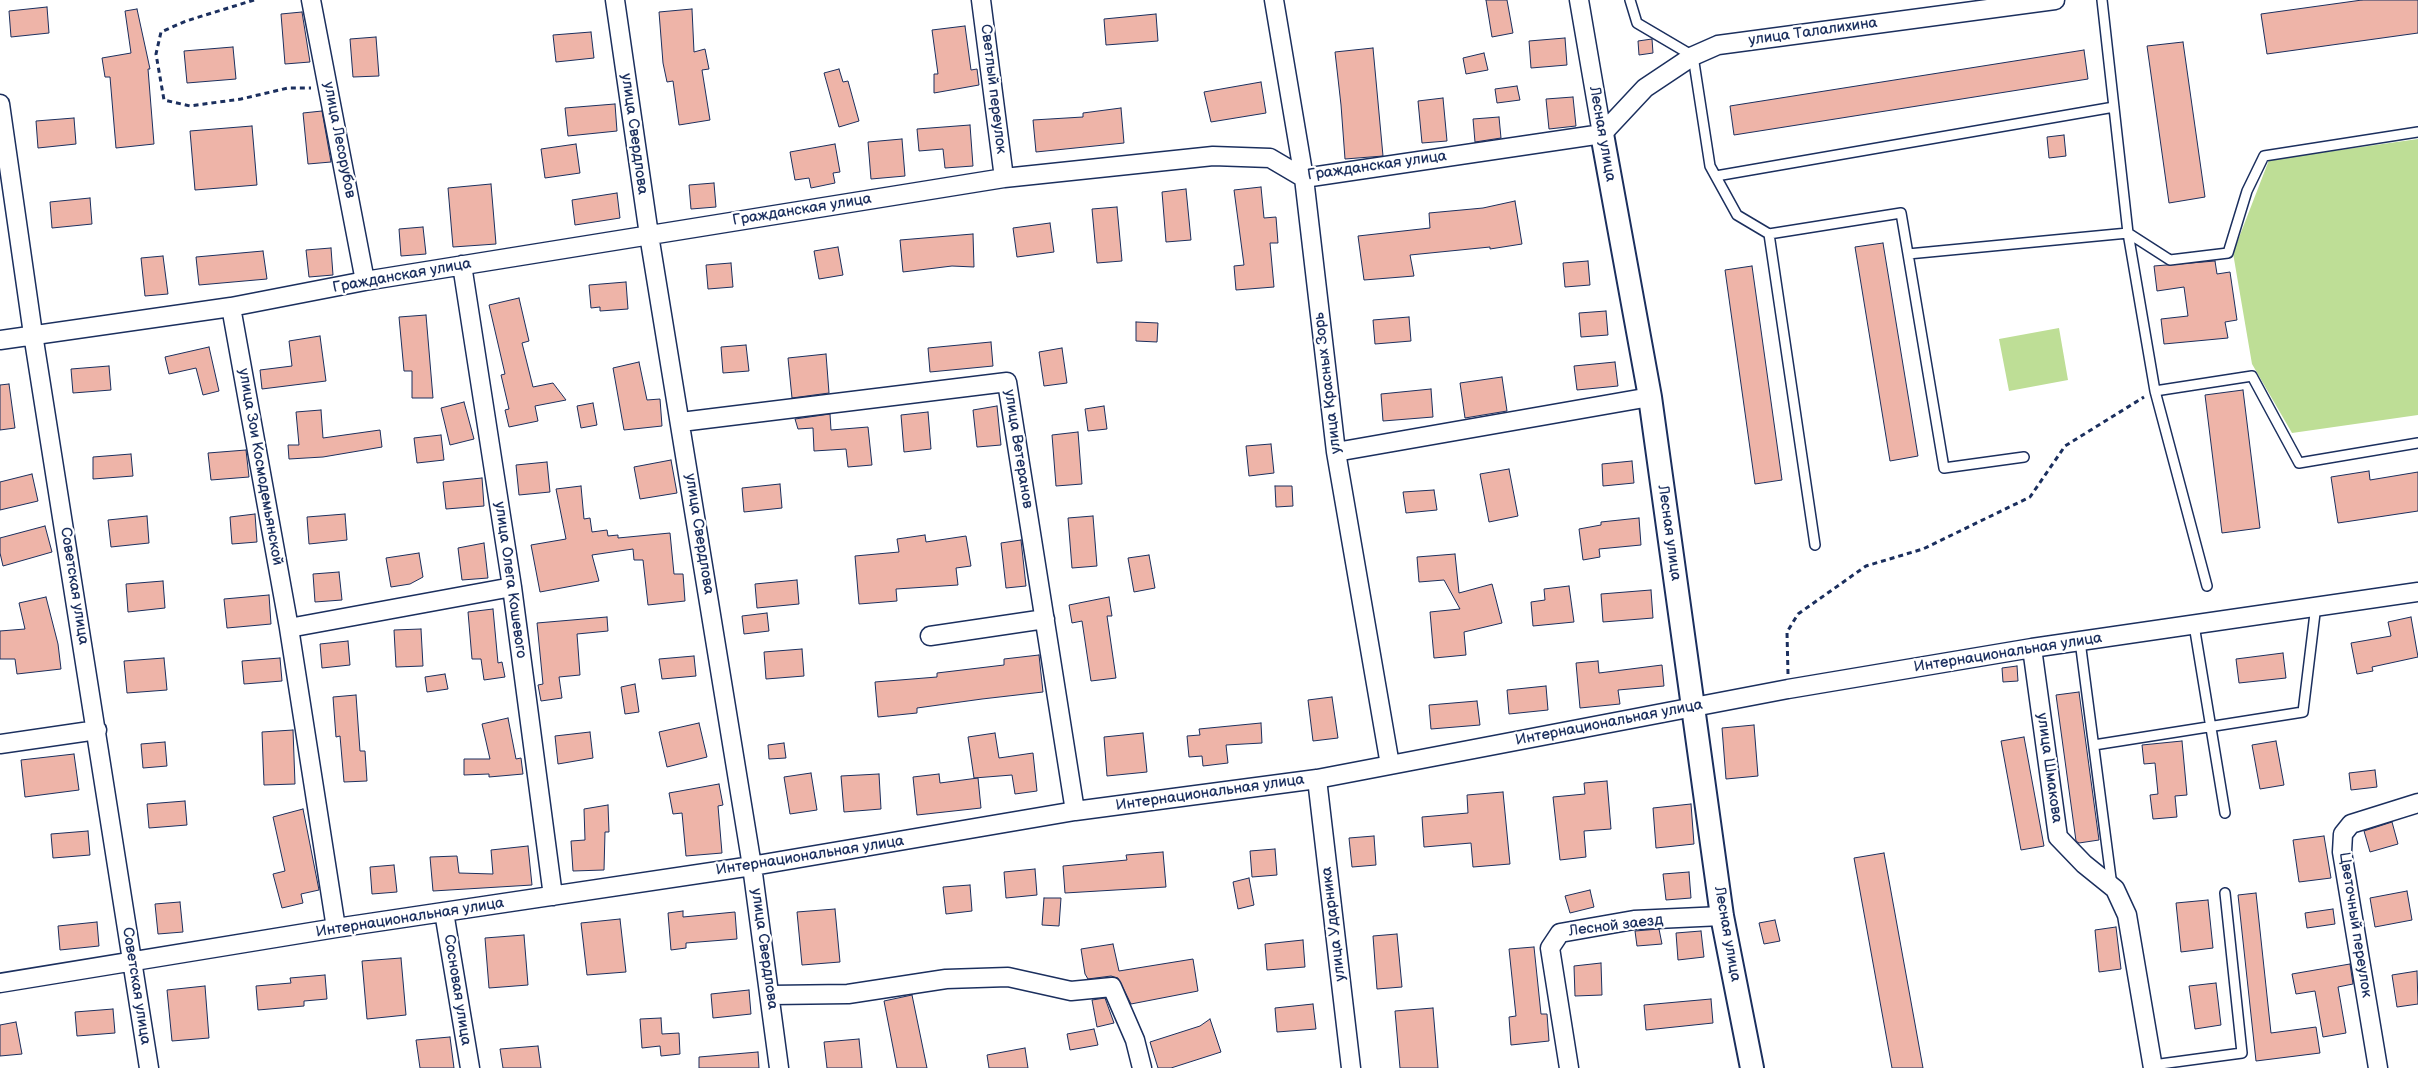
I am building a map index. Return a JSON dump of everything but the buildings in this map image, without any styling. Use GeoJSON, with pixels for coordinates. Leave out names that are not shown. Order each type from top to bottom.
{"type":"FeatureCollection","features":[{"type":"Feature","properties":{"kind":"street","name":"улица Лесорубов"},"geometry":{"type":"LineString","coordinates":[[311,0],[365,281]]}},
{"type":"Feature","properties":{"kind":"street","name":"улица Свердлова"},"geometry":{"type":"LineString","coordinates":[[615,0],[649,235],[752,866],[771,995],[779,1068]]}},
{"type":"Feature","properties":{"kind":"street","name":"Светлый переулок"},"geometry":{"type":"LineString","coordinates":[[981,0],[1004,178]]}},
{"type":"Feature","properties":{"kind":"street","name":"улица Красных Зорь"},"geometry":{"type":"LineString","coordinates":[[1274,0],[1304,178],[1336,452],[1390,765]]}},
{"type":"Feature","properties":{"kind":"street","name":"Лесная улица"},"geometry":{"type":"LineString","coordinates":[[1579,0],[1650,397],[1722,916],[1752,1068]]}},
{"type":"Feature","properties":{"kind":"street","name":"улица Талалихина"},"geometry":{"type":"LineString","coordinates":[[1602,134],[1645,88],[1692,56],[1718,45],[2054,0]]}},
{"type":"Feature","properties":{"kind":"street","name":"Советская улица"},"geometry":{"type":"LineString","coordinates":[[0,104],[33,334],[149,1068]]}},
{"type":"Feature","properties":{"kind":"street","name":"Гражданская улица"},"geometry":{"type":"LineString","coordinates":[[0,340],[231,307],[365,281],[1004,178],[1213,156],[1270,158],[1304,178],[1602,134]]}},
{"type":"Feature","properties":{"kind":"street","name":"улица Олега Кошевого"},"geometry":{"type":"LineString","coordinates":[[462,266],[512,588],[553,896]]}},
{"type":"Feature","properties":{"kind":"street","name":"улица Зои Космодемьянской"},"geometry":{"type":"LineString","coordinates":[[231,307],[289,628],[336,928]]}},
{"type":"Feature","properties":{"kind":"street","name":"улица Ветеранов"},"geometry":{"type":"LineString","coordinates":[[681,422],[1007,382],[1075,811]]}},
{"type":"Feature","properties":{"kind":"street"},"geometry":{"type":"LineString","coordinates":[[1336,452],[1650,397]]}},
{"type":"Feature","properties":{"kind":"street"},"geometry":{"type":"LineString","coordinates":[[289,628],[512,588]]}},
{"type":"Feature","properties":{"kind":"street","name":"Интернациональная улица"},"geometry":{"type":"LineString","coordinates":[[0,983],[132,963],[336,928],[752,866],[1075,811],[1317,779],[1788,689],[2032,648],[2418,592]]}},
{"type":"Feature","properties":{"kind":"street"},"geometry":{"type":"LineString","coordinates":[[930,636],[1045,619]]}},
{"type":"Feature","properties":{"kind":"street","name":"улица Шмакова"},"geometry":{"type":"LineString","coordinates":[[2032,648],[2058,837],[2084,864],[2112,886],[2127,915],[2153,1066]]}},
{"type":"Feature","properties":{"kind":"street"},"geometry":{"type":"LineString","coordinates":[[0,744],[97,730]]}},
{"type":"Feature","properties":{"kind":"street","name":"улица Ударника"},"geometry":{"type":"LineString","coordinates":[[1317,779],[1351,1068]]}},
{"type":"Feature","properties":{"kind":"street","name":"Цветочный переулок"},"geometry":{"type":"LineString","coordinates":[[2378,1068],[2342,852],[2342,834],[2351,824],[2418,803]]}},
{"type":"Feature","properties":{"kind":"street","name":"Сосновая улица"},"geometry":{"type":"LineString","coordinates":[[444,912],[470,1068]]}},
{"type":"Feature","properties":{"kind":"street","name":"Лесной заезд"},"geometry":{"type":"LineString","coordinates":[[1569,1068],[1550,948],[1560,933],[1634,920],[1722,916]]}},
{"type":"Feature","properties":{"kind":"street"},"geometry":{"type":"LineString","coordinates":[[771,995],[848,994],[946,979],[1008,977],[1070,991],[1112,987],[1135,1040],[1142,1068]]}},
{"type":"Feature","properties":{"kind":"lane"},"geometry":{"type":"LineString","coordinates":[[1630,0],[1637,23],[1692,56],[1710,166],[1737,215],[1769,234],[1901,214],[1944,468],[2024,457]]}},
{"type":"Feature","properties":{"kind":"lane"},"geometry":{"type":"LineString","coordinates":[[2102,0],[2128,233],[2155,391],[2207,586]]}},
{"type":"Feature","properties":{"kind":"lane"},"geometry":{"type":"LineString","coordinates":[[1716,176],[2114,107]]}},
{"type":"Feature","properties":{"kind":"lane"},"geometry":{"type":"LineString","coordinates":[[1908,254],[2128,233],[2170,260],[2228,253],[2247,191],[2264,156],[2418,132]]}},
{"type":"Feature","properties":{"kind":"lane"},"geometry":{"type":"LineString","coordinates":[[1769,234],[1815,545]]}},
{"type":"Feature","properties":{"kind":"lane"},"geometry":{"type":"LineString","coordinates":[[2155,391],[2252,376],[2299,462],[2418,443]]}},
{"type":"Feature","properties":{"kind":"lane"},"geometry":{"type":"LineString","coordinates":[[2094,745],[2304,712],[2316,606]]}},
{"type":"Feature","properties":{"kind":"lane"},"geometry":{"type":"LineString","coordinates":[[2194,625],[2225,813]]}},
{"type":"Feature","properties":{"kind":"lane"},"geometry":{"type":"LineString","coordinates":[[2080,641],[2112,886]]}},
{"type":"Feature","properties":{"kind":"lane"},"geometry":{"type":"LineString","coordinates":[[2153,1066],[2242,1053],[2225,893]]}},
{"type":"Feature","properties":{"kind":"path"},"geometry":{"type":"LineString","coordinates":[[254,0],[186,21],[161,32],[156,54],[164,100],[190,106],[240,99],[288,88],[329,89]]}},
{"type":"Feature","properties":{"kind":"path"},"geometry":{"type":"LineString","coordinates":[[1788,689],[1787,632],[1798,614],[1866,566],[1923,549],[2030,497],[2066,446],[2155,391]]}},
{"type":"Feature","properties":{"kind":"green space"},"geometry":{"type":"Polygon","coordinates":[[[2418,139],[2418,415],[2292,433],[2252,364],[2233,253],[2269,160],[2418,139]]]}},
{"type":"Feature","properties":{"kind":"green space"},"geometry":{"type":"Polygon","coordinates":[[[2059,328],[2068,380],[2009,391],[1999,339],[2059,328]]]}}]}
